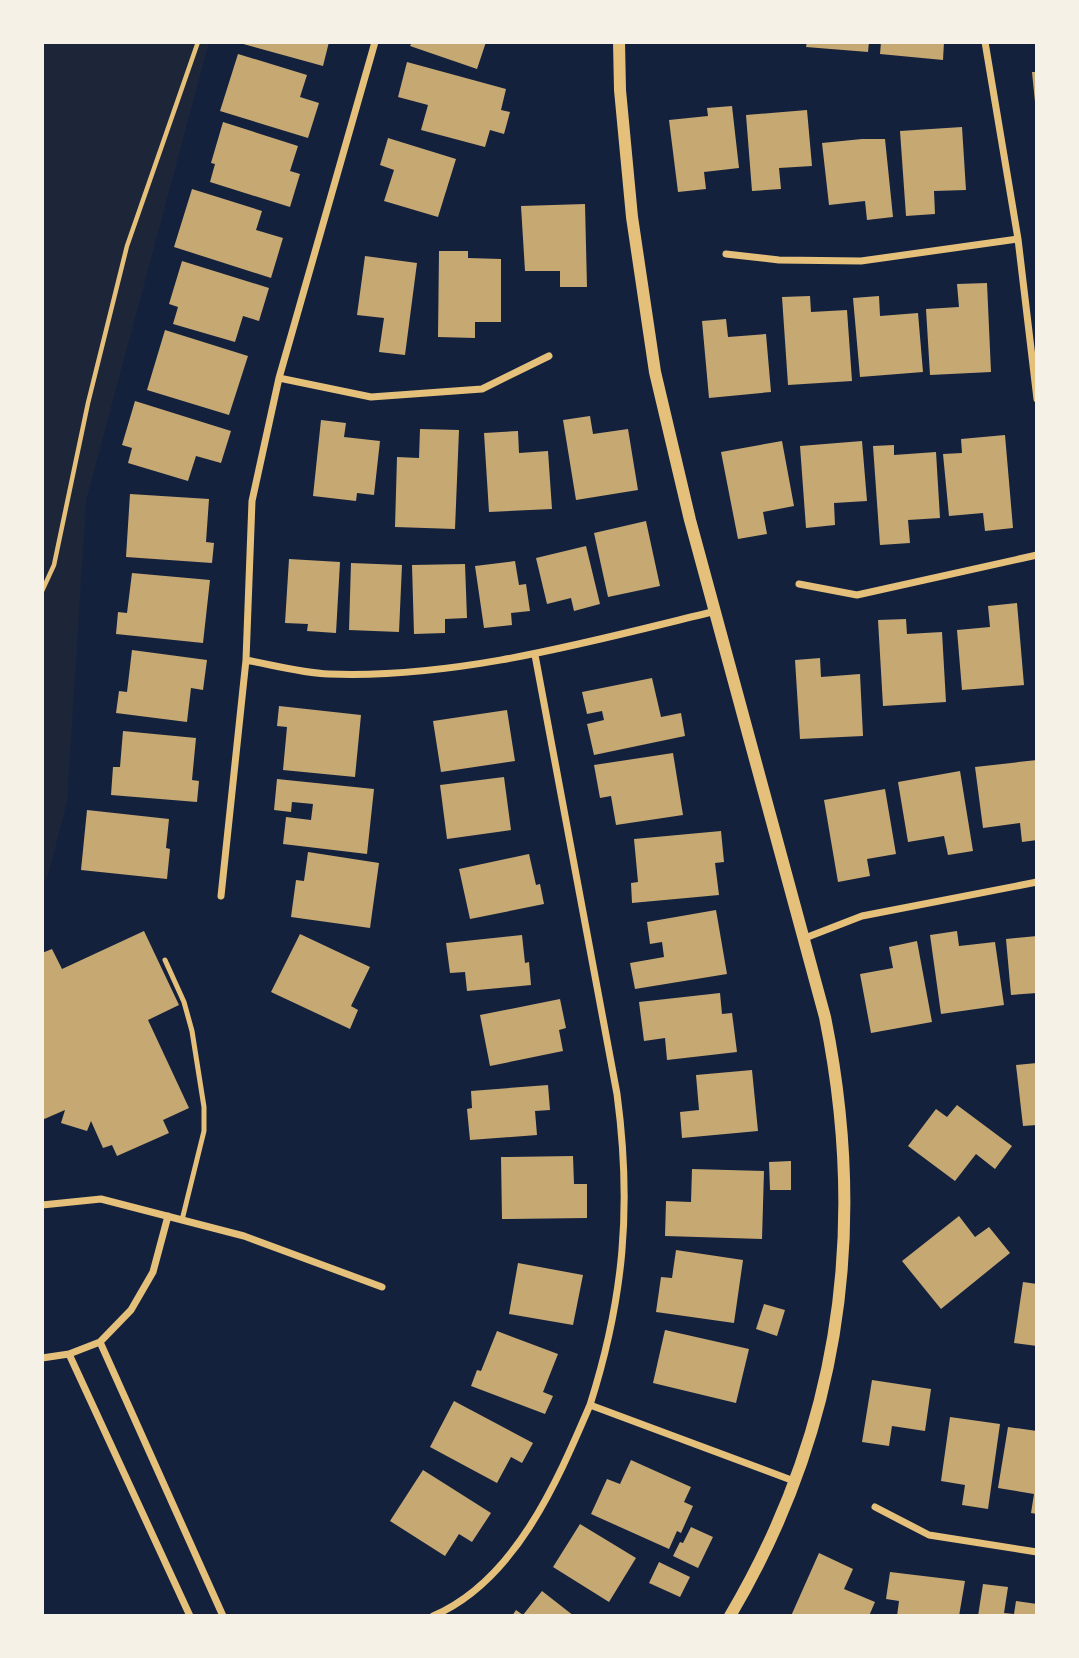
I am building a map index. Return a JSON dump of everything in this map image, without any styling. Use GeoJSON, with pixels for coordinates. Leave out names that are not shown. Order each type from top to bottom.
{"type":"FeatureCollection","features":[{"type":"Feature","properties":{"kind":"street"},"geometry":{"type":"LineString","coordinates":[[221,896],[246,660],[252,501],[279,378],[375,42]]}},
{"type":"Feature","properties":{"kind":"street"},"geometry":{"type":"LineString","coordinates":[[619,42],[629,193],[655,372],[690,520],[805,939],[836,1072],[845,1173],[845,1224],[832,1345],[809,1438],[768,1544],[730,1616]]}},
{"type":"Feature","properties":{"kind":"street"},"geometry":{"type":"LineString","coordinates":[[985,42],[1018,239],[1037,397]]}},
{"type":"Feature","properties":{"kind":"street"},"geometry":{"type":"LineString","coordinates":[[726,254],[779,260],[862,261],[1018,239]]}},
{"type":"Feature","properties":{"kind":"street"},"geometry":{"type":"LineString","coordinates":[[279,378],[371,397],[482,389],[549,356]]}},
{"type":"Feature","properties":{"kind":"street"},"geometry":{"type":"LineString","coordinates":[[799,584],[857,595],[1037,555]]}},
{"type":"Feature","properties":{"kind":"street"},"geometry":{"type":"LineString","coordinates":[[246,660],[327,674],[401,673],[535,655],[716,611]]}},
{"type":"Feature","properties":{"kind":"street"},"geometry":{"type":"LineString","coordinates":[[433,1616],[446,1611],[483,1585],[510,1553],[554,1485],[590,1405],[609,1340],[618,1298],[624,1247],[624,1147],[617,1094],[535,655]]}},
{"type":"Feature","properties":{"kind":"street"},"geometry":{"type":"LineString","coordinates":[[805,939],[862,916],[1037,882]]}},
{"type":"Feature","properties":{"kind":"street"},"geometry":{"type":"LineString","coordinates":[[42,1205],[101,1199],[244,1236],[382,1287]]}},
{"type":"Feature","properties":{"kind":"street"},"geometry":{"type":"LineString","coordinates":[[42,1358],[69,1354],[100,1342],[131,1310],[153,1272],[168,1216]]}},
{"type":"Feature","properties":{"kind":"street"},"geometry":{"type":"LineString","coordinates":[[100,1342],[223,1616]]}},
{"type":"Feature","properties":{"kind":"street"},"geometry":{"type":"LineString","coordinates":[[69,1354],[190,1616]]}},
{"type":"Feature","properties":{"kind":"street"},"geometry":{"type":"LineString","coordinates":[[590,1405],[794,1481]]}},
{"type":"Feature","properties":{"kind":"street"},"geometry":{"type":"LineString","coordinates":[[875,1507],[929,1535],[1037,1552]]}},
{"type":"Feature","properties":{"kind":"lane"},"geometry":{"type":"LineString","coordinates":[[165,960],[184,1002],[192,1031],[204,1107],[204,1131],[181,1220]]}},
{"type":"Feature","properties":{"kind":"path"},"geometry":{"type":"LineString","coordinates":[[42,591],[54,565],[86,415],[127,246],[198,42]]}},
{"type":"Feature","properties":{"kind":"shaded area"},"geometry":{"type":"Polygon","coordinates":[[[42,42],[209,42],[86,501],[67,802],[47,879],[42,881],[42,42]]]}},
{"type":"Feature","properties":{"kind":"building"},"geometry":{"type":"Polygon","coordinates":[[[236,42],[329,42],[323,66],[236,42]]]}},
{"type":"Feature","properties":{"kind":"building"},"geometry":{"type":"Polygon","coordinates":[[[412,42],[486,42],[477,69],[410,46],[412,42]]]}},
{"type":"Feature","properties":{"kind":"building"},"geometry":{"type":"Polygon","coordinates":[[[807,42],[869,42],[868,52],[806,47],[807,42]]]}},
{"type":"Feature","properties":{"kind":"building"},"geometry":{"type":"Polygon","coordinates":[[[881,42],[944,42],[943,60],[880,54],[881,42]]]}},
{"type":"Feature","properties":{"kind":"building"},"geometry":{"type":"Polygon","coordinates":[[[238,54],[307,75],[300,97],[319,103],[308,138],[220,111],[238,54]]]}},
{"type":"Feature","properties":{"kind":"building"},"geometry":{"type":"Polygon","coordinates":[[[407,62],[506,89],[501,110],[510,112],[504,134],[490,130],[485,147],[421,130],[428,105],[398,97],[407,62]]]}},
{"type":"Feature","properties":{"kind":"building"},"geometry":{"type":"Polygon","coordinates":[[[1032,72],[1037,72],[1037,102],[1035,102],[1032,72]]]}},
{"type":"Feature","properties":{"kind":"building"},"geometry":{"type":"Polygon","coordinates":[[[732,106],[739,168],[704,172],[706,189],[678,192],[669,120],[708,116],[707,108],[732,106]]]}},
{"type":"Feature","properties":{"kind":"building"},"geometry":{"type":"Polygon","coordinates":[[[807,110],[812,166],[779,168],[781,189],[752,191],[746,115],[807,110]]]}},
{"type":"Feature","properties":{"kind":"building"},"geometry":{"type":"Polygon","coordinates":[[[223,122],[298,146],[290,171],[300,174],[290,207],[210,182],[215,164],[211,163],[223,122]]]}},
{"type":"Feature","properties":{"kind":"building"},"geometry":{"type":"Polygon","coordinates":[[[962,127],[966,190],[934,191],[935,214],[906,216],[900,131],[962,127]]]}},
{"type":"Feature","properties":{"kind":"building"},"geometry":{"type":"Polygon","coordinates":[[[388,138],[456,159],[438,217],[384,201],[394,170],[380,165],[388,138]]]}},
{"type":"Feature","properties":{"kind":"building"},"geometry":{"type":"Polygon","coordinates":[[[885,139],[893,217],[867,220],[865,201],[829,205],[822,143],[885,139]]]}},
{"type":"Feature","properties":{"kind":"building"},"geometry":{"type":"Polygon","coordinates":[[[192,189],[262,211],[256,230],[283,238],[271,278],[174,247],[192,189]]]}},
{"type":"Feature","properties":{"kind":"building"},"geometry":{"type":"Polygon","coordinates":[[[585,204],[587,287],[560,287],[560,271],[525,271],[521,206],[585,204]]]}},
{"type":"Feature","properties":{"kind":"building"},"geometry":{"type":"Polygon","coordinates":[[[439,251],[468,251],[468,258],[501,259],[501,322],[475,322],[475,338],[438,337],[439,251]]]}},
{"type":"Feature","properties":{"kind":"building"},"geometry":{"type":"Polygon","coordinates":[[[365,256],[417,263],[405,355],[379,352],[384,318],[357,315],[365,256]]]}},
{"type":"Feature","properties":{"kind":"building"},"geometry":{"type":"Polygon","coordinates":[[[182,261],[269,288],[259,321],[243,316],[235,342],[173,324],[178,307],[169,304],[182,261]]]}},
{"type":"Feature","properties":{"kind":"building"},"geometry":{"type":"Polygon","coordinates":[[[987,283],[991,372],[930,375],[926,309],[959,307],[957,284],[987,283]]]}},
{"type":"Feature","properties":{"kind":"building"},"geometry":{"type":"Polygon","coordinates":[[[810,296],[811,312],[847,310],[852,381],[788,385],[782,297],[810,296]]]}},
{"type":"Feature","properties":{"kind":"building"},"geometry":{"type":"Polygon","coordinates":[[[879,296],[880,316],[918,313],[923,372],[860,377],[853,298],[879,296]]]}},
{"type":"Feature","properties":{"kind":"building"},"geometry":{"type":"Polygon","coordinates":[[[726,319],[728,337],[766,334],[771,392],[709,398],[702,321],[726,319]]]}},
{"type":"Feature","properties":{"kind":"building"},"geometry":{"type":"Polygon","coordinates":[[[165,330],[248,356],[229,415],[147,390],[165,330]]]}},
{"type":"Feature","properties":{"kind":"building"},"geometry":{"type":"Polygon","coordinates":[[[135,401],[231,431],[221,463],[196,456],[188,481],[128,463],[132,448],[122,445],[135,401]]]}},
{"type":"Feature","properties":{"kind":"building"},"geometry":{"type":"Polygon","coordinates":[[[590,416],[593,434],[628,429],[638,490],[576,500],[563,420],[590,416]]]}},
{"type":"Feature","properties":{"kind":"building"},"geometry":{"type":"Polygon","coordinates":[[[321,420],[346,423],[344,437],[380,441],[374,495],[357,493],[356,501],[313,496],[321,420]]]}},
{"type":"Feature","properties":{"kind":"building"},"geometry":{"type":"Polygon","coordinates":[[[420,429],[459,430],[455,529],[395,527],[397,457],[419,458],[420,429]]]}},
{"type":"Feature","properties":{"kind":"building"},"geometry":{"type":"Polygon","coordinates":[[[518,431],[519,453],[548,451],[552,509],[489,512],[484,433],[518,431]]]}},
{"type":"Feature","properties":{"kind":"building"},"geometry":{"type":"Polygon","coordinates":[[[1005,435],[1013,528],[985,531],[983,513],[949,516],[943,454],[962,453],[961,439],[1005,435]]]}},
{"type":"Feature","properties":{"kind":"building"},"geometry":{"type":"Polygon","coordinates":[[[782,441],[794,506],[763,512],[767,534],[738,539],[721,452],[782,441]]]}},
{"type":"Feature","properties":{"kind":"building"},"geometry":{"type":"Polygon","coordinates":[[[862,441],[867,501],[834,503],[835,525],[806,528],[800,446],[862,441]]]}},
{"type":"Feature","properties":{"kind":"building"},"geometry":{"type":"Polygon","coordinates":[[[894,445],[894,455],[936,452],[940,518],[908,520],[910,543],[880,545],[873,446],[894,445]]]}},
{"type":"Feature","properties":{"kind":"building"},"geometry":{"type":"Polygon","coordinates":[[[130,494],[209,499],[206,542],[214,543],[212,563],[126,557],[130,494]]]}},
{"type":"Feature","properties":{"kind":"building"},"geometry":{"type":"Polygon","coordinates":[[[646,521],[660,586],[608,597],[594,533],[646,521]]]}},
{"type":"Feature","properties":{"kind":"building"},"geometry":{"type":"Polygon","coordinates":[[[586,546],[600,604],[574,611],[571,598],[547,604],[536,558],[586,546]]]}},
{"type":"Feature","properties":{"kind":"building"},"geometry":{"type":"Polygon","coordinates":[[[289,559],[340,562],[336,633],[307,631],[308,624],[285,623],[289,559]]]}},
{"type":"Feature","properties":{"kind":"building"},"geometry":{"type":"Polygon","coordinates":[[[515,561],[519,585],[526,584],[530,611],[511,613],[512,625],[484,628],[475,566],[515,561]]]}},
{"type":"Feature","properties":{"kind":"building"},"geometry":{"type":"Polygon","coordinates":[[[351,563],[402,565],[399,632],[349,630],[351,563]]]}},
{"type":"Feature","properties":{"kind":"building"},"geometry":{"type":"Polygon","coordinates":[[[465,564],[467,618],[445,619],[445,633],[414,634],[412,565],[465,564]]]}},
{"type":"Feature","properties":{"kind":"building"},"geometry":{"type":"Polygon","coordinates":[[[132,573],[210,580],[203,643],[116,634],[118,612],[127,613],[132,573]]]}},
{"type":"Feature","properties":{"kind":"building"},"geometry":{"type":"Polygon","coordinates":[[[1017,603],[1024,685],[962,690],[957,630],[990,627],[988,606],[1017,603]]]}},
{"type":"Feature","properties":{"kind":"building"},"geometry":{"type":"Polygon","coordinates":[[[906,619],[907,634],[942,632],[946,702],[883,706],[878,620],[906,619]]]}},
{"type":"Feature","properties":{"kind":"building"},"geometry":{"type":"Polygon","coordinates":[[[132,650],[207,660],[203,690],[191,688],[187,722],[116,713],[119,691],[127,692],[132,650]]]}},
{"type":"Feature","properties":{"kind":"building"},"geometry":{"type":"Polygon","coordinates":[[[820,658],[821,677],[860,674],[863,736],[800,739],[795,660],[820,658]]]}},
{"type":"Feature","properties":{"kind":"building"},"geometry":{"type":"Polygon","coordinates":[[[652,678],[661,717],[681,713],[685,736],[594,755],[587,724],[604,720],[602,711],[587,714],[582,692],[652,678]]]}},
{"type":"Feature","properties":{"kind":"building"},"geometry":{"type":"Polygon","coordinates":[[[279,706],[361,715],[355,777],[283,770],[287,727],[277,726],[279,706]]]}},
{"type":"Feature","properties":{"kind":"building"},"geometry":{"type":"Polygon","coordinates":[[[507,710],[515,761],[441,772],[433,721],[507,710]]]}},
{"type":"Feature","properties":{"kind":"building"},"geometry":{"type":"Polygon","coordinates":[[[123,731],[196,738],[192,780],[199,781],[197,802],[111,795],[113,767],[120,767],[123,731]]]}},
{"type":"Feature","properties":{"kind":"building"},"geometry":{"type":"Polygon","coordinates":[[[673,753],[683,815],[616,825],[611,796],[600,798],[594,765],[673,753]]]}},
{"type":"Feature","properties":{"kind":"building"},"geometry":{"type":"Polygon","coordinates":[[[1037,760],[1037,840],[1022,842],[1020,823],[983,828],[975,767],[1037,760]]]}},
{"type":"Feature","properties":{"kind":"building"},"geometry":{"type":"Polygon","coordinates":[[[960,771],[973,851],[948,855],[944,836],[908,842],[898,782],[960,771]]]}},
{"type":"Feature","properties":{"kind":"building"},"geometry":{"type":"Polygon","coordinates":[[[504,777],[511,830],[447,839],[440,785],[504,777]]]}},
{"type":"Feature","properties":{"kind":"building"},"geometry":{"type":"Polygon","coordinates":[[[277,779],[374,789],[367,854],[283,844],[286,817],[311,820],[313,804],[292,802],[291,812],[274,810],[277,779]]]}},
{"type":"Feature","properties":{"kind":"building"},"geometry":{"type":"Polygon","coordinates":[[[885,789],[896,854],[867,859],[870,876],[838,882],[824,800],[885,789]]]}},
{"type":"Feature","properties":{"kind":"building"},"geometry":{"type":"Polygon","coordinates":[[[87,810],[169,819],[167,879],[81,870],[87,810]]]}},
{"type":"Feature","properties":{"kind":"building"},"geometry":{"type":"Polygon","coordinates":[[[721,831],[724,862],[715,863],[719,895],[632,903],[631,883],[638,882],[634,839],[721,831]]]}},
{"type":"Feature","properties":{"kind":"building"},"geometry":{"type":"Polygon","coordinates":[[[308,852],[379,863],[370,928],[291,917],[296,880],[304,881],[308,852]]]}},
{"type":"Feature","properties":{"kind":"building"},"geometry":{"type":"Polygon","coordinates":[[[529,854],[536,885],[540,884],[544,904],[470,919],[459,869],[529,854]]]}},
{"type":"Feature","properties":{"kind":"building"},"geometry":{"type":"Polygon","coordinates":[[[716,910],[727,974],[635,989],[630,963],[664,957],[662,942],[650,944],[647,922],[716,910]]]}},
{"type":"Feature","properties":{"kind":"building"},"geometry":{"type":"Polygon","coordinates":[[[144,931],[179,1005],[148,1020],[189,1108],[163,1120],[169,1133],[117,1156],[112,1145],[103,1148],[91,1121],[87,1131],[61,1123],[65,1110],[42,1120],[42,953],[52,949],[62,969],[144,931]]]}},
{"type":"Feature","properties":{"kind":"building"},"geometry":{"type":"Polygon","coordinates":[[[957,931],[959,946],[995,942],[1004,1005],[941,1014],[930,935],[957,931]]]}},
{"type":"Feature","properties":{"kind":"building"},"geometry":{"type":"Polygon","coordinates":[[[300,934],[370,967],[351,1006],[358,1010],[350,1029],[271,992],[300,934]]]}},
{"type":"Feature","properties":{"kind":"building"},"geometry":{"type":"Polygon","coordinates":[[[522,935],[525,963],[529,962],[531,985],[467,991],[465,972],[450,973],[446,943],[522,935]]]}},
{"type":"Feature","properties":{"kind":"building"},"geometry":{"type":"Polygon","coordinates":[[[1037,936],[1037,993],[1011,995],[1006,939],[1037,936]]]}},
{"type":"Feature","properties":{"kind":"building"},"geometry":{"type":"Polygon","coordinates":[[[917,941],[932,1022],[871,1033],[860,974],[893,968],[889,947],[917,941]]]}},
{"type":"Feature","properties":{"kind":"building"},"geometry":{"type":"Polygon","coordinates":[[[720,993],[722,1014],[732,1013],[737,1052],[667,1060],[665,1038],[644,1041],[639,1002],[720,993]]]}},
{"type":"Feature","properties":{"kind":"building"},"geometry":{"type":"Polygon","coordinates":[[[560,999],[566,1028],[559,1030],[563,1051],[490,1066],[480,1015],[560,999]]]}},
{"type":"Feature","properties":{"kind":"building"},"geometry":{"type":"Polygon","coordinates":[[[1037,1063],[1037,1125],[1023,1126],[1016,1065],[1037,1063]]]}},
{"type":"Feature","properties":{"kind":"building"},"geometry":{"type":"Polygon","coordinates":[[[752,1070],[758,1131],[682,1138],[680,1112],[699,1110],[696,1075],[752,1070]]]}},
{"type":"Feature","properties":{"kind":"building"},"geometry":{"type":"Polygon","coordinates":[[[548,1085],[550,1110],[535,1111],[537,1135],[470,1140],[467,1109],[472,1108],[471,1091],[548,1085]]]}},
{"type":"Feature","properties":{"kind":"building"},"geometry":{"type":"Polygon","coordinates":[[[957,1105],[1012,1146],[995,1169],[976,1154],[955,1181],[908,1146],[936,1109],[947,1117],[957,1105]]]}},
{"type":"Feature","properties":{"kind":"building"},"geometry":{"type":"Polygon","coordinates":[[[573,1156],[574,1184],[587,1184],[587,1218],[502,1219],[501,1157],[573,1156]]]}},
{"type":"Feature","properties":{"kind":"building"},"geometry":{"type":"Polygon","coordinates":[[[791,1161],[791,1190],[770,1190],[769,1162],[791,1161]]]}},
{"type":"Feature","properties":{"kind":"building"},"geometry":{"type":"Polygon","coordinates":[[[692,1169],[764,1171],[762,1239],[665,1236],[666,1201],[691,1202],[692,1169]]]}},
{"type":"Feature","properties":{"kind":"building"},"geometry":{"type":"Polygon","coordinates":[[[959,1216],[975,1237],[989,1227],[1010,1253],[941,1309],[902,1261],[959,1216]]]}},
{"type":"Feature","properties":{"kind":"building"},"geometry":{"type":"Polygon","coordinates":[[[676,1250],[743,1260],[734,1323],[656,1312],[661,1277],[672,1278],[676,1250]]]}},
{"type":"Feature","properties":{"kind":"building"},"geometry":{"type":"Polygon","coordinates":[[[518,1263],[583,1275],[573,1325],[509,1314],[518,1263]]]}},
{"type":"Feature","properties":{"kind":"building"},"geometry":{"type":"Polygon","coordinates":[[[1023,1282],[1037,1284],[1037,1346],[1014,1343],[1023,1282]]]}},
{"type":"Feature","properties":{"kind":"building"},"geometry":{"type":"Polygon","coordinates":[[[764,1304],[785,1310],[777,1336],[756,1329],[764,1304]]]}},
{"type":"Feature","properties":{"kind":"building"},"geometry":{"type":"Polygon","coordinates":[[[665,1330],[749,1349],[736,1403],[653,1383],[665,1330]]]}},
{"type":"Feature","properties":{"kind":"building"},"geometry":{"type":"Polygon","coordinates":[[[497,1331],[558,1354],[543,1392],[553,1396],[545,1414],[471,1386],[477,1370],[481,1371],[497,1331]]]}},
{"type":"Feature","properties":{"kind":"building"},"geometry":{"type":"Polygon","coordinates":[[[872,1380],[931,1389],[925,1431],[892,1426],[889,1446],[862,1442],[872,1380]]]}},
{"type":"Feature","properties":{"kind":"building"},"geometry":{"type":"Polygon","coordinates":[[[454,1401],[533,1443],[522,1463],[511,1457],[497,1483],[430,1447],[454,1401]]]}},
{"type":"Feature","properties":{"kind":"building"},"geometry":{"type":"Polygon","coordinates":[[[950,1417],[1000,1424],[988,1509],[962,1505],[965,1485],[941,1481],[950,1417]]]}},
{"type":"Feature","properties":{"kind":"building"},"geometry":{"type":"Polygon","coordinates":[[[1008,1427],[1037,1431],[1037,1514],[1031,1513],[1034,1494],[998,1488],[1008,1427]]]}},
{"type":"Feature","properties":{"kind":"building"},"geometry":{"type":"Polygon","coordinates":[[[631,1460],[691,1487],[684,1502],[693,1506],[681,1533],[677,1531],[669,1549],[591,1514],[607,1479],[620,1484],[631,1460]]]}},
{"type":"Feature","properties":{"kind":"building"},"geometry":{"type":"Polygon","coordinates":[[[423,1470],[491,1513],[472,1542],[459,1534],[445,1556],[390,1521],[423,1470]]]}},
{"type":"Feature","properties":{"kind":"building"},"geometry":{"type":"Polygon","coordinates":[[[580,1524],[636,1558],[609,1602],[553,1567],[580,1524]]]}},
{"type":"Feature","properties":{"kind":"building"},"geometry":{"type":"Polygon","coordinates":[[[691,1527],[713,1537],[698,1568],[673,1556],[691,1527]]]}},
{"type":"Feature","properties":{"kind":"building"},"geometry":{"type":"Polygon","coordinates":[[[819,1553],[853,1569],[844,1589],[875,1602],[869,1616],[791,1616],[819,1553]]]}},
{"type":"Feature","properties":{"kind":"building"},"geometry":{"type":"Polygon","coordinates":[[[659,1562],[690,1577],[680,1597],[649,1583],[659,1562]]]}},
{"type":"Feature","properties":{"kind":"building"},"geometry":{"type":"Polygon","coordinates":[[[890,1572],[965,1581],[959,1616],[897,1616],[899,1601],[886,1599],[890,1572]]]}},
{"type":"Feature","properties":{"kind":"building"},"geometry":{"type":"Polygon","coordinates":[[[983,1584],[1008,1587],[1004,1613],[1014,1614],[1016,1601],[1037,1604],[1037,1616],[978,1616],[983,1584]]]}},
{"type":"Feature","properties":{"kind":"building"},"geometry":{"type":"Polygon","coordinates":[[[542,1591],[574,1616],[512,1616],[516,1610],[523,1615],[542,1591]]]}}]}
